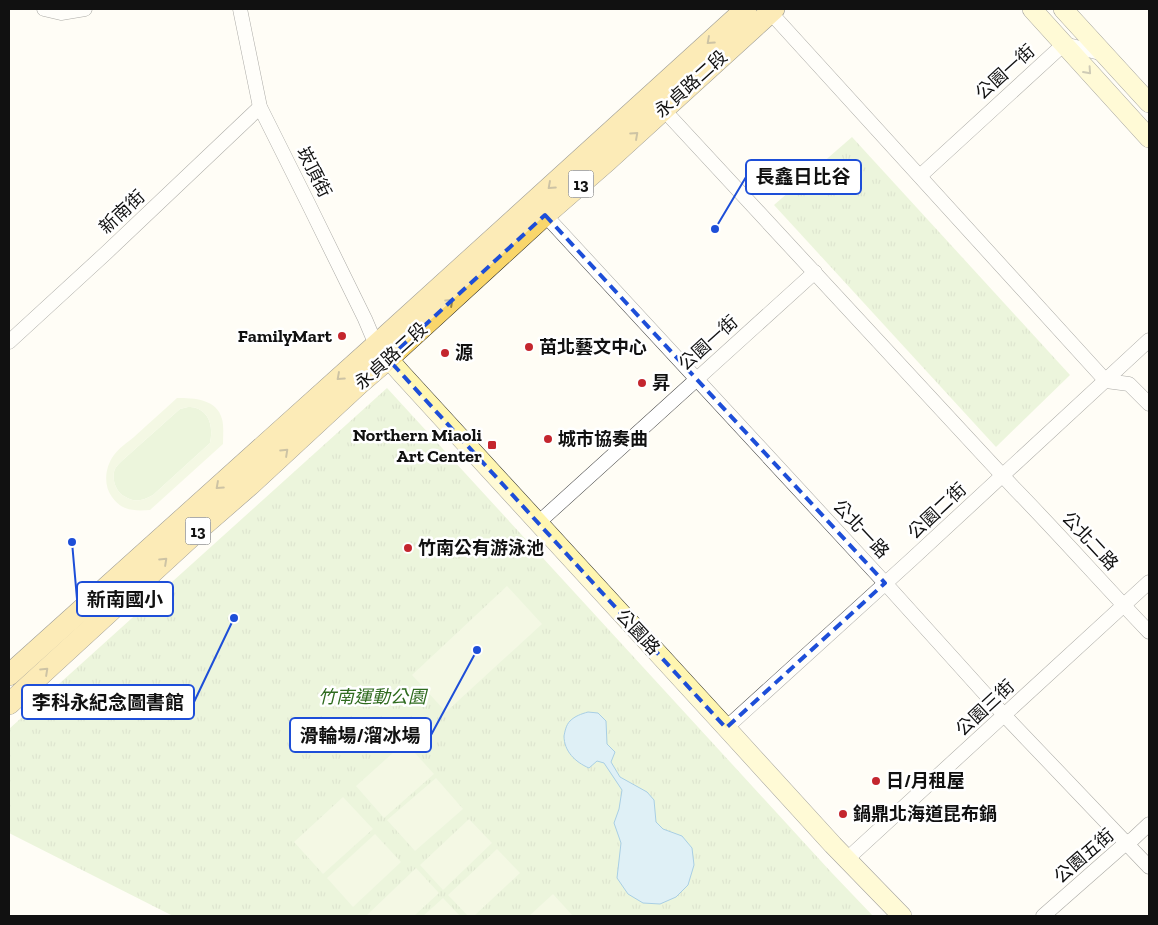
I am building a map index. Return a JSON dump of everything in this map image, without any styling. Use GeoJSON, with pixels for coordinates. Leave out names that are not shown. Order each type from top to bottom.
{"type":"FeatureCollection","features":[{"type":"Feature","properties":{"kind":"main road","name":"永貞路二段"},"geometry":{"type":"LineString","coordinates":[[9,675],[382,352],[545,215],[601,154],[746,9]]}},
{"type":"Feature","properties":{"kind":"main road","name":"永貞路二段"},"geometry":{"type":"LineString","coordinates":[[9,703],[359,384],[382,352],[601,154],[664,109],[772,10]]}},
{"type":"Feature","properties":{"kind":"street"},"geometry":{"type":"LineString","coordinates":[[44,9],[61,13],[85,9]]}},
{"type":"Feature","properties":{"kind":"street","name":"崁頂街"},"geometry":{"type":"LineString","coordinates":[[240,9],[260,107],[382,352]]}},
{"type":"Feature","properties":{"kind":"street"},"geometry":{"type":"LineString","coordinates":[[1032,9],[1149,138]]}},
{"type":"Feature","properties":{"kind":"street"},"geometry":{"type":"LineString","coordinates":[[1063,9],[1149,104]]}},
{"type":"Feature","properties":{"kind":"street"},"geometry":{"type":"LineString","coordinates":[[772,10],[1106,381],[1129,384],[1149,404]]}},
{"type":"Feature","properties":{"kind":"street"},"geometry":{"type":"LineString","coordinates":[[1064,44],[1104,54]]}},
{"type":"Feature","properties":{"kind":"street","name":"公園一街"},"geometry":{"type":"LineString","coordinates":[[920,176],[1064,44]]}},
{"type":"Feature","properties":{"kind":"street","name":"新南街"},"geometry":{"type":"LineString","coordinates":[[9,342],[260,107]]}},
{"type":"Feature","properties":{"kind":"street","name":"公北二路"},"geometry":{"type":"LineString","coordinates":[[664,109],[1149,632]]}},
{"type":"Feature","properties":{"kind":"street","name":"公北一路"},"geometry":{"type":"LineString","coordinates":[[545,215],[697,378],[1005,716],[1149,867]]}},
{"type":"Feature","properties":{"kind":"street","name":"公園一街"},"geometry":{"type":"LineString","coordinates":[[538,522],[815,272]]}},
{"type":"Feature","properties":{"kind":"street","name":"公園二街"},"geometry":{"type":"LineString","coordinates":[[726,728],[1003,476],[1149,340]]}},
{"type":"Feature","properties":{"kind":"street","name":"公園路"},"geometry":{"type":"LineString","coordinates":[[382,352],[846,860],[902,916]]}},
{"type":"Feature","properties":{"kind":"street","name":"公園三街"},"geometry":{"type":"LineString","coordinates":[[846,860],[1149,582]]}},
{"type":"Feature","properties":{"kind":"street","name":"公園五街"},"geometry":{"type":"LineString","coordinates":[[1043,916],[1149,824]]}},
{"type":"Feature","properties":{"kind":"highlighted area"},"geometry":{"type":"Polygon","coordinates":[[[545,215],[885,583],[726,728],[388,359],[545,215]]]}},
{"type":"Feature","properties":{"kind":"green space"},"geometry":{"type":"Polygon","coordinates":[[[852,137],[1070,375],[996,447],[774,205],[852,137]]]}},
{"type":"Feature","properties":{"kind":"green space","name":"竹南運動公園"},"geometry":{"type":"Polygon","coordinates":[[[387,388],[873,916],[173,916],[9,833],[9,729],[387,388]]]}},
{"type":"Feature","properties":{"kind":"green space"},"geometry":{"type":"Polygon","coordinates":[[[177,398],[197,399],[215,407],[223,422],[223,444],[150,510],[124,508],[116,502],[107,487],[106,476],[111,460],[116,452],[177,398]],[[189,407],[180,409],[116,467],[114,480],[121,494],[135,500],[142,500],[153,495],[210,443],[211,428],[208,418],[201,410],[189,407]]]}},
{"type":"Feature","properties":{"kind":"green space"},"geometry":{"type":"Polygon","coordinates":[[[188,407],[201,410],[208,418],[211,428],[210,443],[153,495],[142,500],[135,500],[121,494],[114,480],[116,467],[180,409],[188,407]]]}},
{"type":"Feature","properties":{"kind":"green space"},"geometry":{"type":"Polygon","coordinates":[[[507,586],[542,624],[446,712],[412,675],[507,586]]]}},
{"type":"Feature","properties":{"kind":"green space"},"geometry":{"type":"Polygon","coordinates":[[[405,742],[434,774],[384,818],[356,786],[405,742]]]}},
{"type":"Feature","properties":{"kind":"green space"},"geometry":{"type":"Polygon","coordinates":[[[436,778],[463,809],[415,851],[387,820],[436,778]]]}},
{"type":"Feature","properties":{"kind":"green space"},"geometry":{"type":"Polygon","coordinates":[[[343,797],[373,829],[323,874],[294,842],[343,797]]]}},
{"type":"Feature","properties":{"kind":"green space"},"geometry":{"type":"Polygon","coordinates":[[[469,819],[492,843],[443,890],[420,865],[469,819]]]}},
{"type":"Feature","properties":{"kind":"green space"},"geometry":{"type":"Polygon","coordinates":[[[375,834],[401,862],[353,907],[327,878],[375,834]]]}},
{"type":"Feature","properties":{"kind":"green space"},"geometry":{"type":"Polygon","coordinates":[[[497,849],[520,873],[474,916],[468,916],[448,895],[497,849]]]}},
{"type":"Feature","properties":{"kind":"green space"},"geometry":{"type":"Polygon","coordinates":[[[416,868],[439,893],[414,916],[367,915],[416,868]]]}},
{"type":"Feature","properties":{"kind":"green space"},"geometry":{"type":"Polygon","coordinates":[[[553,894],[573,916],[529,916],[553,894]]]}},
{"type":"Feature","properties":{"kind":"green space"},"geometry":{"type":"Polygon","coordinates":[[[443,898],[460,916],[423,916],[443,898]]]}},
{"type":"Feature","properties":{"kind":"water"},"geometry":{"type":"Polygon","coordinates":[[[588,712],[598,713],[606,721],[607,744],[615,752],[611,762],[620,777],[647,792],[654,800],[656,822],[663,829],[682,836],[692,848],[694,865],[688,885],[676,897],[660,904],[643,903],[628,894],[617,878],[621,843],[614,823],[619,809],[622,790],[604,763],[597,761],[589,768],[579,763],[568,751],[564,741],[566,728],[570,721],[576,716],[588,712]]]}},
{"type":"Feature","properties":{"kind":"place","name":"長鑫日比谷"},"geometry":{"type":"Point","coordinates":[715,229]}},
{"type":"Feature","properties":{"kind":"place","name":"FamilyMart"},"geometry":{"type":"Point","coordinates":[342,336]}},
{"type":"Feature","properties":{"kind":"place","name":"苗北藝文中心"},"geometry":{"type":"Point","coordinates":[529,347]}},
{"type":"Feature","properties":{"kind":"place","name":"源"},"geometry":{"type":"Point","coordinates":[445,353]}},
{"type":"Feature","properties":{"kind":"place","name":"昇"},"geometry":{"type":"Point","coordinates":[642,383]}},
{"type":"Feature","properties":{"kind":"place","name":"城市協奏曲"},"geometry":{"type":"Point","coordinates":[548,439]}},
{"type":"Feature","properties":{"kind":"place","name":"Northern Miaoli Art Center"},"geometry":{"type":"Point","coordinates":[492,445]}},
{"type":"Feature","properties":{"kind":"place","name":"新南國小"},"geometry":{"type":"Point","coordinates":[72,542]}},
{"type":"Feature","properties":{"kind":"place","name":"竹南公有游泳池"},"geometry":{"type":"Point","coordinates":[408,548]}},
{"type":"Feature","properties":{"kind":"place","name":"李科永紀念圖書館"},"geometry":{"type":"Point","coordinates":[234,618]}},
{"type":"Feature","properties":{"kind":"place","name":"滑輪場/溜冰場"},"geometry":{"type":"Point","coordinates":[477,650]}},
{"type":"Feature","properties":{"kind":"place","name":"日/月租屋"},"geometry":{"type":"Point","coordinates":[876,781]}},
{"type":"Feature","properties":{"kind":"place","name":"鍋鼎北海道昆布鍋"},"geometry":{"type":"Point","coordinates":[843,814]}}]}
